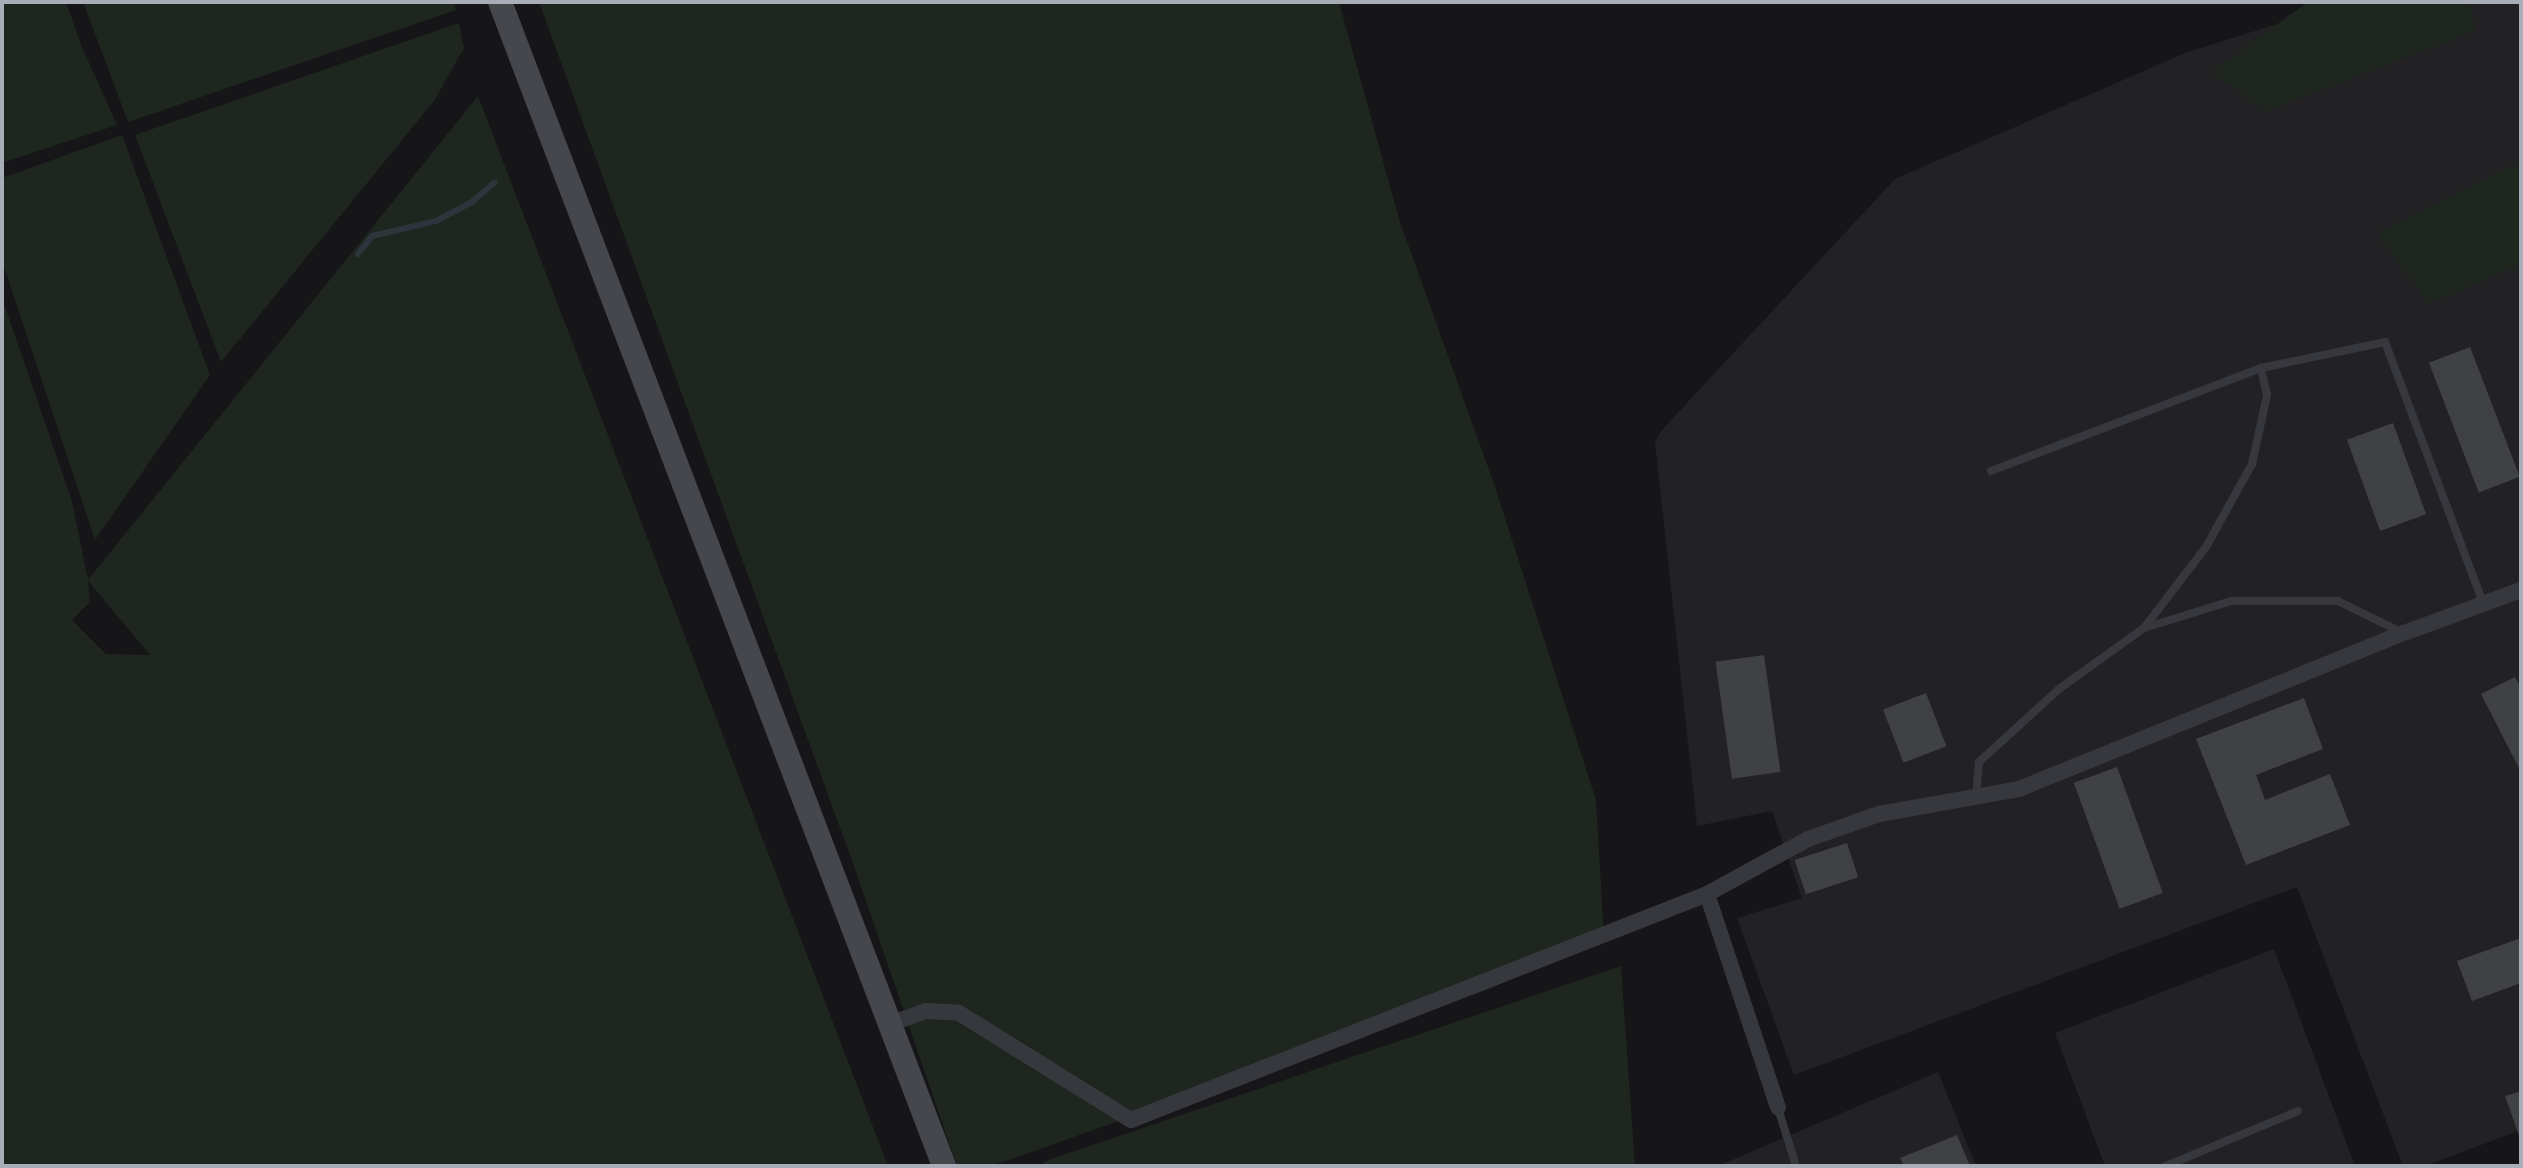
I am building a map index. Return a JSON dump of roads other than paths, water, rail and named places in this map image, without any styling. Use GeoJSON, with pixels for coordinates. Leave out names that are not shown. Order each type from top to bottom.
{"type":"FeatureCollection","features":[{"type":"Feature","properties":{"kind":"main road"},"geometry":{"type":"LineString","coordinates":[[500,2],[944,1166]]}},
{"type":"Feature","properties":{"kind":"street"},"geometry":{"type":"LineString","coordinates":[[890,1024],[926,1011],[959,1013],[1131,1120],[1707,894],[1808,839],[1879,814],[2019,789],[2404,633],[2521,590]]}},
{"type":"Feature","properties":{"kind":"street"},"geometry":{"type":"LineString","coordinates":[[1707,894],[1778,1108]]}},
{"type":"Feature","properties":{"kind":"lane"},"geometry":{"type":"LineString","coordinates":[[1991,471],[2261,368],[2385,342],[2483,604]]}},
{"type":"Feature","properties":{"kind":"lane"},"geometry":{"type":"LineString","coordinates":[[1976,797],[1979,762],[2059,689],[2144,628],[2206,547],[2252,464],[2267,395],[2261,368]]}},
{"type":"Feature","properties":{"kind":"lane"},"geometry":{"type":"LineString","coordinates":[[2144,628],[2231,601],[2338,601],[2404,633]]}},
{"type":"Feature","properties":{"kind":"lane"},"geometry":{"type":"LineString","coordinates":[[1778,1108],[1796,1166]]}},
{"type":"Feature","properties":{"kind":"lane"},"geometry":{"type":"LineString","coordinates":[[2166,1166],[2298,1111]]}},
{"type":"Feature","properties":{"kind":"waterway"},"geometry":{"type":"LineString","coordinates":[[358,254],[372,236],[436,221],[472,202],[495,182]]}}]}
